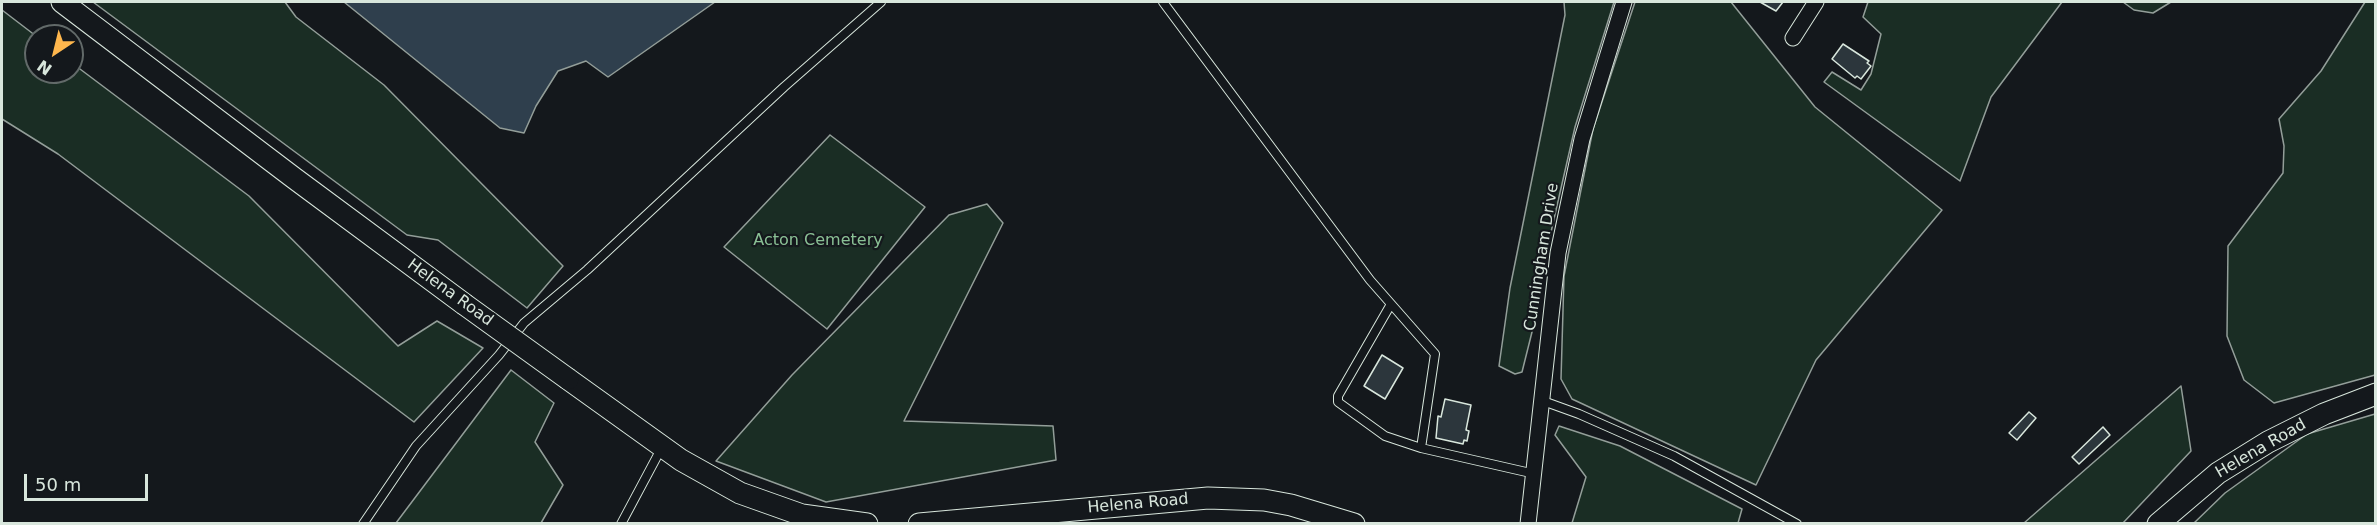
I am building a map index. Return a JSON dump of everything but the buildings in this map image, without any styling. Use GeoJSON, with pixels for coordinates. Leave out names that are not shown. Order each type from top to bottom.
{"type":"FeatureCollection","features":[{"type":"Feature","properties":{"kind":"main road","name":"Helena Road"},"geometry":{"type":"LineString","coordinates":[[62,2],[294,178],[662,448],[706,476],[773,506],[840,522],[867,524]]}},
{"type":"Feature","properties":{"kind":"main road","name":"Helena Road"},"geometry":{"type":"LineString","coordinates":[[2158,524],[2199,487],[2251,452],[2314,419],[2376,394]]}},
{"type":"Feature","properties":{"kind":"main road","name":"Helena Road"},"geometry":{"type":"LineString","coordinates":[[919,524],[1168,501],[1236,498],[1291,505],[1354,524]]}},
{"type":"Feature","properties":{"kind":"street","name":"Cunningham Drive"},"geometry":{"type":"LineString","coordinates":[[1528,524],[1558,253],[1574,170],[1609,44],[1624,2]]}},
{"type":"Feature","properties":{"kind":"street"},"geometry":{"type":"LineString","coordinates":[[1793,38],[1816,2]]}},
{"type":"Feature","properties":{"kind":"lane"},"geometry":{"type":"LineString","coordinates":[[363,524],[416,446],[524,323],[587,270],[784,87],[880,2]]}},
{"type":"Feature","properties":{"kind":"lane"},"geometry":{"type":"LineString","coordinates":[[1163,2],[1370,280],[1435,354],[1421,448]]}},
{"type":"Feature","properties":{"kind":"lane"},"geometry":{"type":"LineString","coordinates":[[1391,304],[1338,396],[1338,402],[1385,436],[1421,448],[1534,474]]}},
{"type":"Feature","properties":{"kind":"lane"},"geometry":{"type":"LineString","coordinates":[[1543,401],[1579,414],[1674,456],[1797,524]]}},
{"type":"Feature","properties":{"kind":"lane"},"geometry":{"type":"LineString","coordinates":[[621,524],[662,448]]}},
{"type":"Feature","properties":{"kind":"green space"},"geometry":{"type":"Polygon","coordinates":[[[93,2],[285,2],[296,17],[384,85],[563,266],[527,308],[438,240],[407,235],[93,2]]]}},
{"type":"Feature","properties":{"kind":"green space"},"geometry":{"type":"Polygon","coordinates":[[[1564,2],[1614,2],[1575,127],[1543,267],[1537,312],[1522,372],[1515,374],[1499,366],[1510,288],[1565,15],[1564,2]]]}},
{"type":"Feature","properties":{"kind":"green space"},"geometry":{"type":"Polygon","coordinates":[[[1635,2],[1731,2],[1815,107],[1942,210],[1816,360],[1756,485],[1572,399],[1561,379],[1564,276],[1593,129],[1635,2]]]}},
{"type":"Feature","properties":{"kind":"green space"},"geometry":{"type":"Polygon","coordinates":[[[1868,2],[2062,2],[1991,97],[1960,181],[1824,82],[1832,72],[1861,90],[1871,74],[1881,34],[1863,17],[1868,2]]]}},
{"type":"Feature","properties":{"kind":"green space"},"geometry":{"type":"Polygon","coordinates":[[[2123,2],[2171,2],[2153,13],[2134,10],[2123,2]]]}},
{"type":"Feature","properties":{"kind":"green space"},"geometry":{"type":"Polygon","coordinates":[[[2365,2],[2376,2],[2375,375],[2274,403],[2244,380],[2227,336],[2228,246],[2283,173],[2284,146],[2279,119],[2321,71],[2365,2]]]}},
{"type":"Feature","properties":{"kind":"green space"},"geometry":{"type":"Polygon","coordinates":[[[2,10],[24,27],[24,84],[84,84],[84,72],[249,196],[398,346],[437,321],[483,348],[414,422],[58,154],[2,119],[2,10]]]}},
{"type":"Feature","properties":{"kind":"green space","name":"Acton Cemetery"},"geometry":{"type":"Polygon","coordinates":[[[830,135],[925,207],[827,329],[724,247],[830,135]]]}},
{"type":"Feature","properties":{"kind":"green space"},"geometry":{"type":"Polygon","coordinates":[[[987,204],[1003,223],[904,421],[1053,426],[1056,460],[826,502],[716,461],[792,375],[949,215],[987,204]]]}},
{"type":"Feature","properties":{"kind":"green space"},"geometry":{"type":"Polygon","coordinates":[[[511,370],[554,403],[535,442],[563,485],[541,523],[396,523],[511,370]]]}},
{"type":"Feature","properties":{"kind":"green space"},"geometry":{"type":"Polygon","coordinates":[[[2181,386],[2191,451],[2123,523],[2024,523],[2181,386]]]}},
{"type":"Feature","properties":{"kind":"green space"},"geometry":{"type":"Polygon","coordinates":[[[2375,414],[2375,523],[2194,523],[2225,493],[2307,434],[2375,414]]]}},
{"type":"Feature","properties":{"kind":"green space"},"geometry":{"type":"Polygon","coordinates":[[[1559,426],[1620,446],[1742,509],[1738,523],[1572,523],[1586,477],[1555,435],[1559,426]]]}},
{"type":"Feature","properties":{"kind":"water"},"geometry":{"type":"Polygon","coordinates":[[[344,2],[715,2],[608,77],[586,61],[558,71],[536,106],[524,133],[500,128],[344,2]]]}}]}
